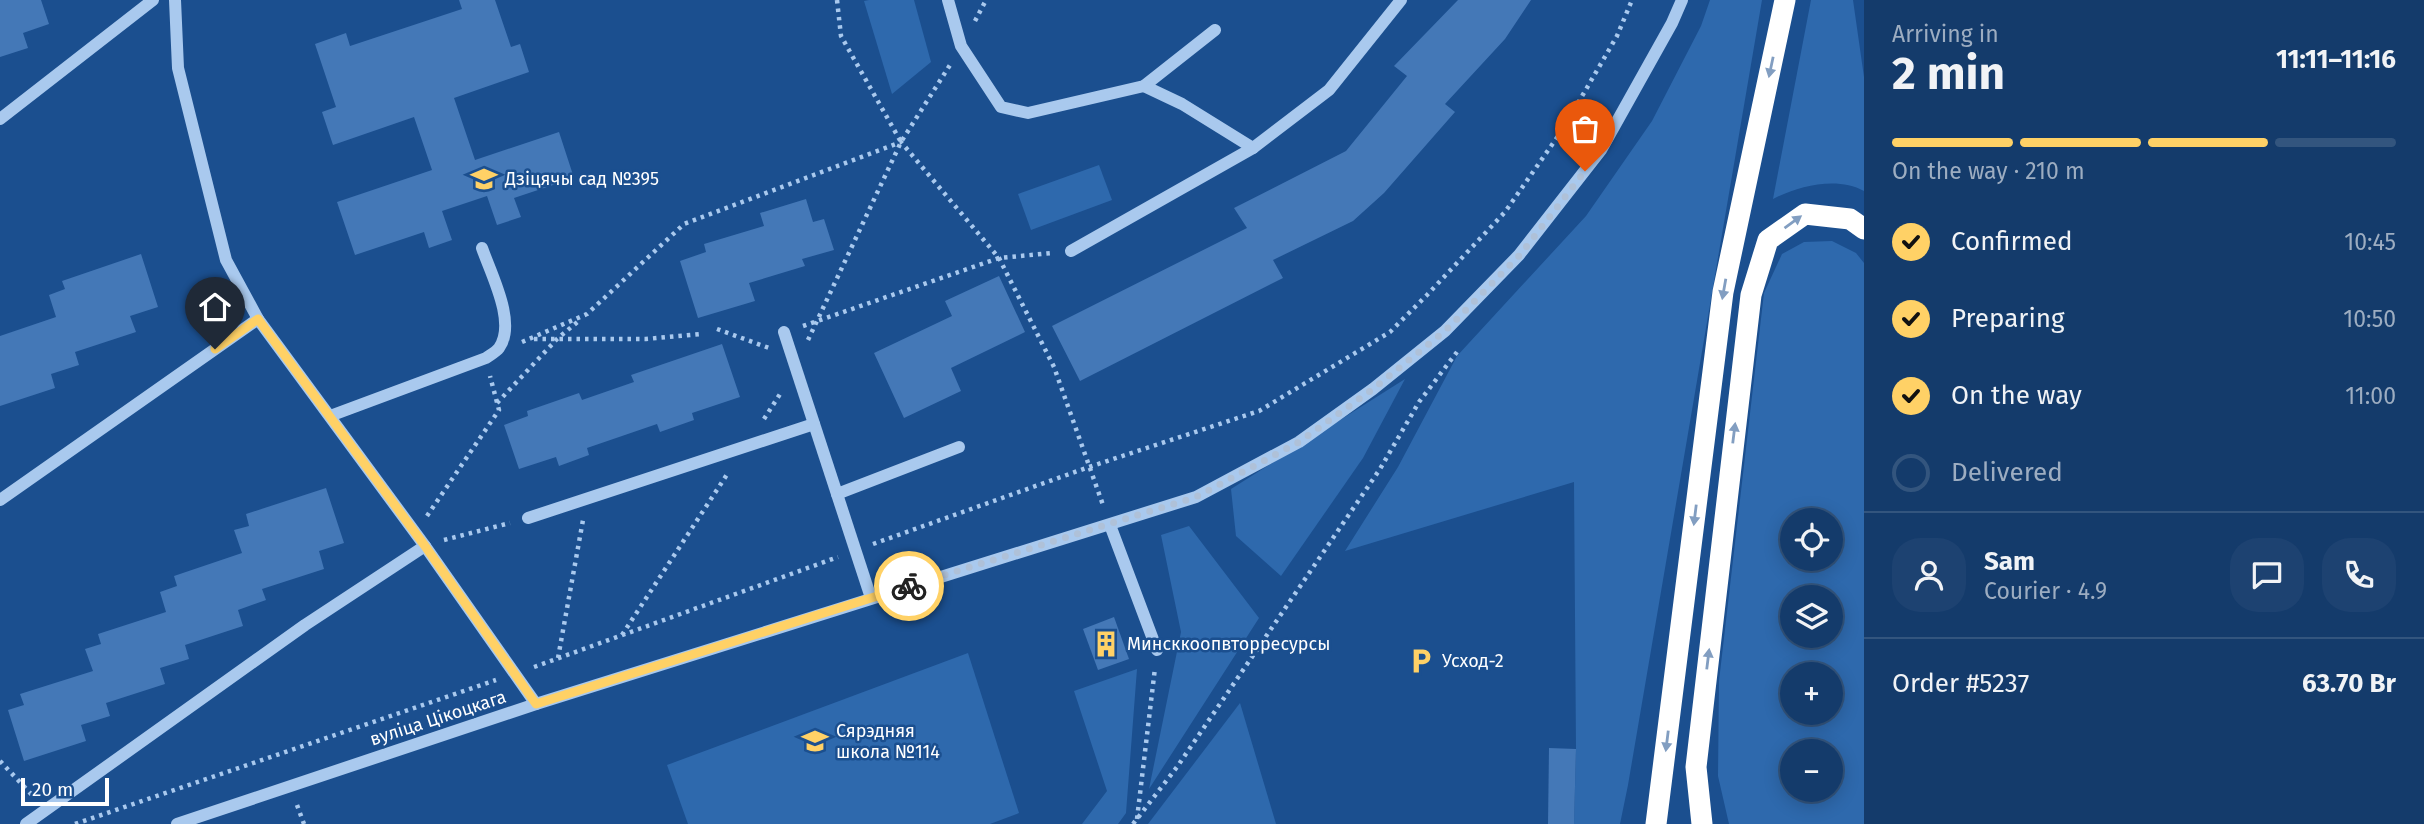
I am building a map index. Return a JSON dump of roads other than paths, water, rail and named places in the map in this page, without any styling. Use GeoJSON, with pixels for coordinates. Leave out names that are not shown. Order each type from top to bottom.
{"type":"FeatureCollection","features":[{"type":"Feature","properties":{"kind":"highway"},"geometry":{"type":"LineString","coordinates":[[1656,824],[1723,292],[1785,0]]}},
{"type":"Feature","properties":{"kind":"highway"},"geometry":{"type":"LineString","coordinates":[[1702,824],[1696,766],[1751,295],[1769,240],[1805,214],[1850,219],[1864,229]]}},
{"type":"Feature","properties":{"kind":"street"},"geometry":{"type":"LineString","coordinates":[[0,118],[153,0]]}},
{"type":"Feature","properties":{"kind":"street"},"geometry":{"type":"LineString","coordinates":[[175,0],[178,68],[226,260],[258,319],[425,546],[536,704]]}},
{"type":"Feature","properties":{"kind":"street"},"geometry":{"type":"LineString","coordinates":[[948,0],[961,46],[1001,107],[1028,113],[1144,86],[1215,30]]}},
{"type":"Feature","properties":{"kind":"street"},"geometry":{"type":"LineString","coordinates":[[1071,251],[1252,148],[1329,90],[1401,0]]}},
{"type":"Feature","properties":{"kind":"street","name":"вуліца Цікоцкага"},"geometry":{"type":"LineString","coordinates":[[177,824],[536,704],[1196,497],[1299,442],[1373,389],[1445,331],[1520,255],[1601,150],[1672,23],[1682,0]]}},
{"type":"Feature","properties":{"kind":"street"},"geometry":{"type":"LineString","coordinates":[[1144,86],[1182,104],[1252,148]]}},
{"type":"Feature","properties":{"kind":"street"},"geometry":{"type":"LineString","coordinates":[[330,416],[486,358],[499,348],[506,330],[506,316],[482,248]]}},
{"type":"Feature","properties":{"kind":"street"},"geometry":{"type":"LineString","coordinates":[[0,500],[258,319]]}},
{"type":"Feature","properties":{"kind":"street"},"geometry":{"type":"LineString","coordinates":[[784,332],[871,598]]}},
{"type":"Feature","properties":{"kind":"street"},"geometry":{"type":"LineString","coordinates":[[528,518],[814,424]]}},
{"type":"Feature","properties":{"kind":"street"},"geometry":{"type":"LineString","coordinates":[[837,494],[959,447]]}},
{"type":"Feature","properties":{"kind":"street"},"geometry":{"type":"LineString","coordinates":[[1110,525],[1157,649]]}},
{"type":"Feature","properties":{"kind":"street"},"geometry":{"type":"LineString","coordinates":[[26,824],[305,625],[425,546]]}},
{"type":"Feature","properties":{"kind":"place","name":"Дзіцячы сад №395"},"geometry":{"type":"Point","coordinates":[484,179]}},
{"type":"Feature","properties":{"kind":"place","name":"Минсккоопвторресурсы"},"geometry":{"type":"Point","coordinates":[1106,644]}},
{"type":"Feature","properties":{"kind":"place","name":"Усход-2"},"geometry":{"type":"Point","coordinates":[1421,661]}},
{"type":"Feature","properties":{"kind":"place","name":"Сярэдняя школа №114"},"geometry":{"type":"Point","coordinates":[815,741]}}]}
